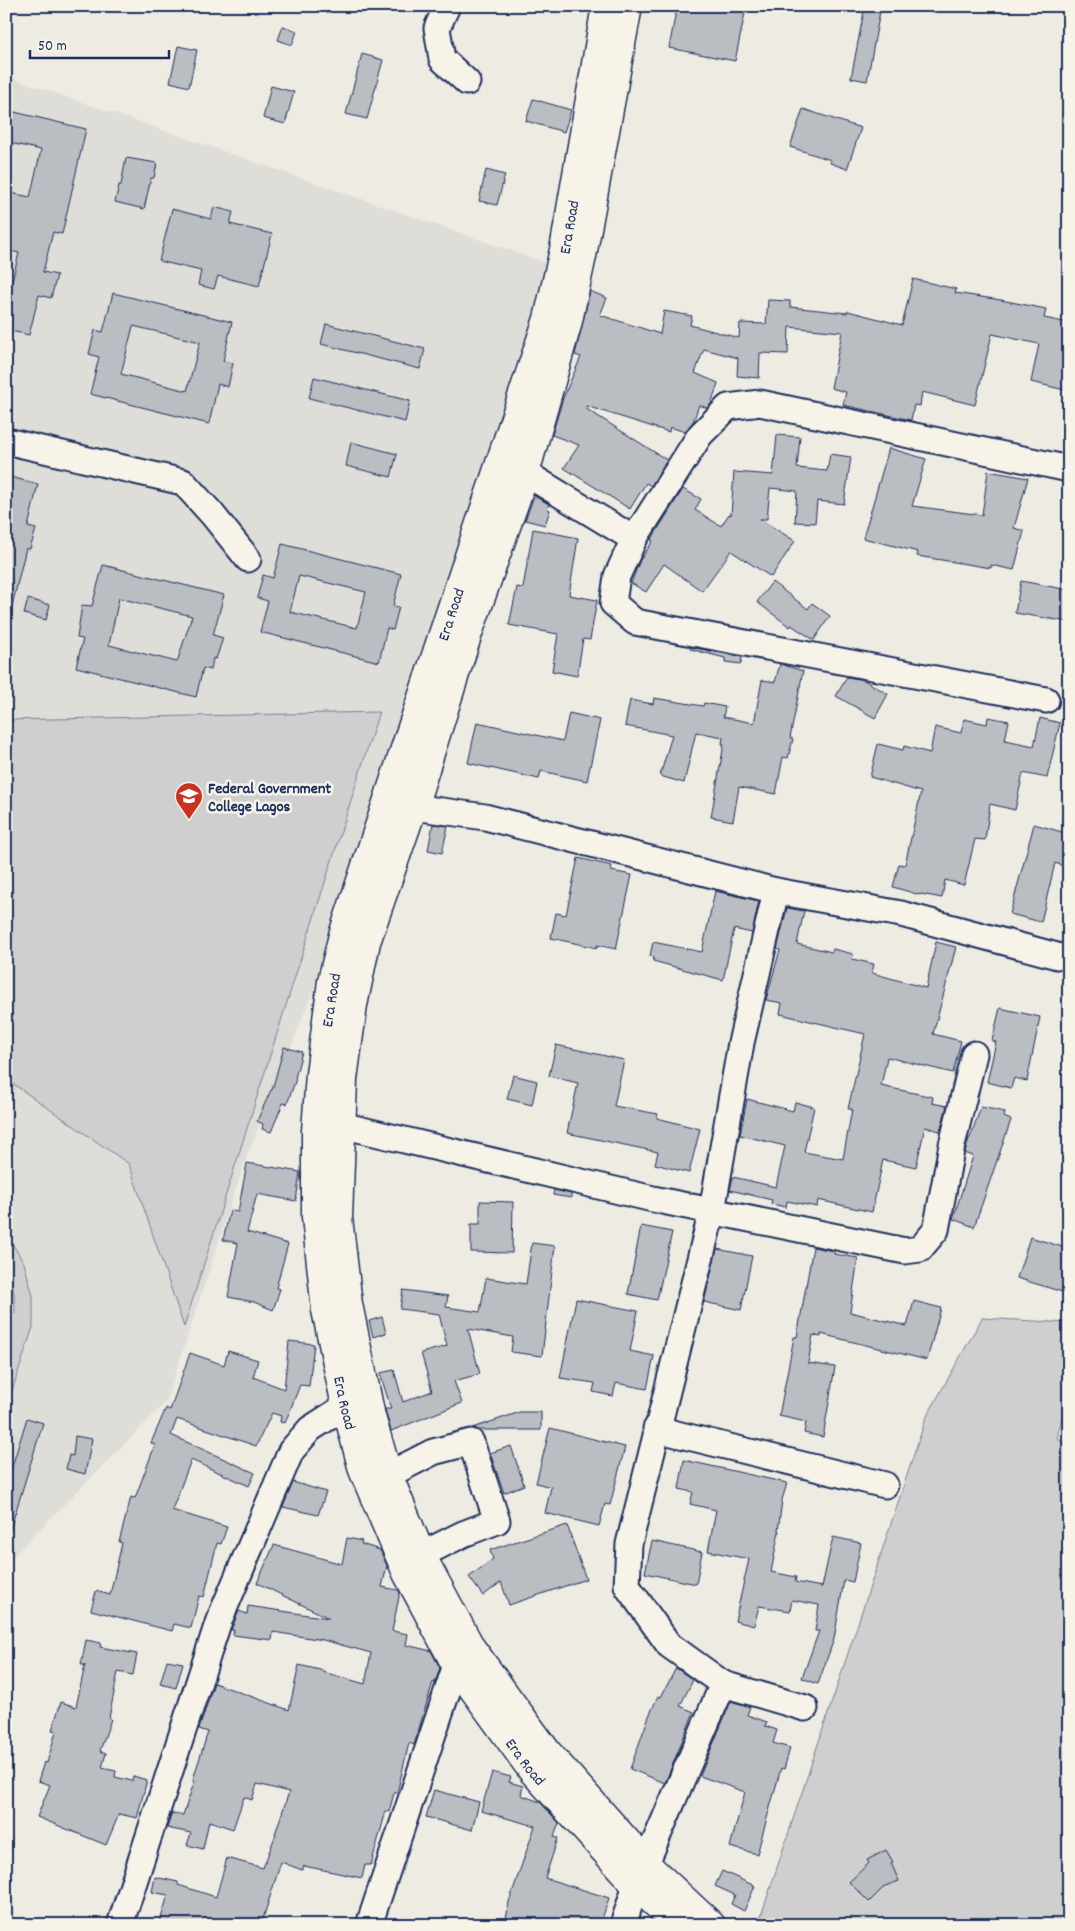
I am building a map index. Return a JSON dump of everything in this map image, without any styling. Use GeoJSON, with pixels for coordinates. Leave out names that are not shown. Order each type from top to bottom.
{"type":"FeatureCollection","features":[{"type":"Feature","properties":{"kind":"main road","name":"Era Road"},"geometry":{"type":"LineString","coordinates":[[606,6],[564,250],[548,320],[343,935],[332,981],[320,1074],[316,1130],[316,1216],[332,1261],[326,1310],[346,1406],[363,1470],[406,1573],[456,1665],[532,1770],[641,1874],[678,1925]]}},
{"type":"Feature","properties":{"kind":"main road"},"geometry":{"type":"LineString","coordinates":[[628,6],[582,256],[567,325],[525,473],[467,636],[413,807],[366,942],[353,1005],[344,1070],[338,1218],[332,1261],[348,1304],[371,1417],[388,1475],[421,1555],[471,1648],[547,1752],[641,1874],[712,1925]]}},
{"type":"Feature","properties":{"kind":"street"},"geometry":{"type":"LineString","coordinates":[[446,6],[437,28],[442,59],[467,82]]}},
{"type":"Feature","properties":{"kind":"street"},"geometry":{"type":"LineString","coordinates":[[1046,700],[635,622],[613,603],[617,576],[634,539],[700,435],[728,407],[760,403],[1069,469]]}},
{"type":"Feature","properties":{"kind":"street"},"geometry":{"type":"LineString","coordinates":[[6,441],[183,482],[212,514],[248,559]]}},
{"type":"Feature","properties":{"kind":"street"},"geometry":{"type":"LineString","coordinates":[[525,473],[634,539]]}},
{"type":"Feature","properties":{"kind":"street"},"geometry":{"type":"LineString","coordinates":[[413,807],[485,817],[776,891],[901,914],[1057,956]]}},
{"type":"Feature","properties":{"kind":"street"},"geometry":{"type":"LineString","coordinates":[[776,891],[741,1043],[712,1210],[656,1429],[629,1544],[628,1586],[670,1645],[723,1684],[806,1708]]}},
{"type":"Feature","properties":{"kind":"street"},"geometry":{"type":"LineString","coordinates":[[341,1125],[653,1199],[905,1251],[920,1250],[936,1230],[952,1145],[974,1054]]}},
{"type":"Feature","properties":{"kind":"street"},"geometry":{"type":"LineString","coordinates":[[120,1925],[218,1623],[291,1451],[310,1429],[346,1406]]}},
{"type":"Feature","properties":{"kind":"street"},"geometry":{"type":"LineString","coordinates":[[656,1429],[885,1485]]}},
{"type":"Feature","properties":{"kind":"street"},"geometry":{"type":"LineString","coordinates":[[388,1475],[433,1452],[471,1442],[497,1521],[463,1534],[421,1555]]}},
{"type":"Feature","properties":{"kind":"street"},"geometry":{"type":"LineString","coordinates":[[369,1925],[456,1665]]}},
{"type":"Feature","properties":{"kind":"street"},"geometry":{"type":"LineString","coordinates":[[623,1925],[641,1874],[723,1684]]}},
{"type":"Feature","properties":{"kind":"shaded area","name":"Federal Government College Lagos"},"geometry":{"type":"Polygon","coordinates":[[[6,76],[552,265],[324,964],[245,1161],[166,1402],[6,1563],[6,76]]]}},
{"type":"Feature","properties":{"kind":"shaded area"},"geometry":{"type":"Polygon","coordinates":[[[379,712],[184,1327],[129,1164],[6,1079],[6,720],[379,712]]]}},
{"type":"Feature","properties":{"kind":"shaded area"},"geometry":{"type":"Polygon","coordinates":[[[6,1233],[24,1263],[33,1296],[33,1327],[6,1409],[6,1311],[15,1313],[14,1293],[6,1262],[6,1233]]]}},
{"type":"Feature","properties":{"kind":"shaded area"},"geometry":{"type":"Polygon","coordinates":[[[982,1318],[1069,1323],[1069,1390],[1057,1438],[1069,1446],[1069,1925],[758,1925],[926,1418],[982,1318]]]}},
{"type":"Feature","properties":{"kind":"building"},"geometry":{"type":"Polygon","coordinates":[[[677,6],[730,6],[729,9],[745,13],[735,61],[669,48],[677,6]]]}},
{"type":"Feature","properties":{"kind":"building"},"geometry":{"type":"Polygon","coordinates":[[[865,6],[881,6],[867,81],[851,78],[865,6]]]}},
{"type":"Feature","properties":{"kind":"building"},"geometry":{"type":"Polygon","coordinates":[[[283,26],[297,31],[292,45],[278,40],[283,26]]]}},
{"type":"Feature","properties":{"kind":"building"},"geometry":{"type":"Polygon","coordinates":[[[178,46],[197,50],[189,87],[170,82],[178,46]]]}},
{"type":"Feature","properties":{"kind":"building"},"geometry":{"type":"Polygon","coordinates":[[[362,54],[383,60],[367,119],[346,114],[362,54]]]}},
{"type":"Feature","properties":{"kind":"building"},"geometry":{"type":"Polygon","coordinates":[[[271,86],[294,92],[285,124],[263,118],[271,86]]]}},
{"type":"Feature","properties":{"kind":"building"},"geometry":{"type":"Polygon","coordinates":[[[533,99],[571,110],[564,132],[526,121],[533,99]]]}},
{"type":"Feature","properties":{"kind":"building"},"geometry":{"type":"Polygon","coordinates":[[[803,109],[861,128],[847,169],[830,163],[831,160],[790,147],[803,109]]]}},
{"type":"Feature","properties":{"kind":"building"},"geometry":{"type":"Polygon","coordinates":[[[6,110],[86,129],[62,234],[53,232],[43,272],[57,275],[51,298],[39,295],[29,335],[6,330],[6,297],[8,297],[19,253],[6,250],[6,192],[30,197],[41,150],[6,142],[6,110]]]}},
{"type":"Feature","properties":{"kind":"building"},"geometry":{"type":"Polygon","coordinates":[[[126,158],[157,163],[154,178],[151,178],[144,209],[115,202],[119,185],[121,185],[126,158]]]}},
{"type":"Feature","properties":{"kind":"building"},"geometry":{"type":"Polygon","coordinates":[[[486,170],[505,175],[497,205],[479,201],[486,170]]]}},
{"type":"Feature","properties":{"kind":"building"},"geometry":{"type":"Polygon","coordinates":[[[214,207],[233,212],[230,224],[272,234],[259,286],[218,276],[214,289],[198,285],[201,271],[159,261],[172,209],[211,219],[214,207]]]}},
{"type":"Feature","properties":{"kind":"building"},"geometry":{"type":"Polygon","coordinates":[[[913,279],[956,289],[955,293],[1046,309],[1044,318],[1069,323],[1069,391],[1031,382],[1039,344],[992,334],[975,405],[922,392],[920,406],[914,405],[911,420],[843,405],[846,392],[831,388],[842,332],[789,327],[788,354],[760,353],[759,378],[737,376],[738,358],[704,349],[695,373],[718,383],[711,404],[707,408],[699,405],[693,422],[685,432],[670,427],[669,432],[586,406],[585,408],[667,460],[651,486],[646,483],[630,509],[564,468],[579,445],[552,435],[563,398],[581,357],[575,355],[590,291],[607,298],[600,315],[660,334],[664,311],[692,316],[690,325],[739,338],[740,323],[766,324],[768,300],[790,301],[790,307],[847,313],[848,311],[902,325],[913,279]]]}},
{"type":"Feature","properties":{"kind":"building"},"geometry":{"type":"Polygon","coordinates":[[[113,293],[232,322],[223,361],[233,363],[228,387],[218,384],[209,424],[90,394],[99,357],[89,354],[95,330],[103,332],[113,293]],[[133,326],[121,374],[187,391],[200,342],[133,326]]]}},
{"type":"Feature","properties":{"kind":"building"},"geometry":{"type":"Polygon","coordinates":[[[326,324],[425,349],[420,369],[321,344],[326,324]]]}},
{"type":"Feature","properties":{"kind":"building"},"geometry":{"type":"Polygon","coordinates":[[[314,377],[410,401],[405,422],[309,398],[314,377]]]}},
{"type":"Feature","properties":{"kind":"building"},"geometry":{"type":"Polygon","coordinates":[[[777,435],[800,437],[797,468],[827,471],[830,454],[851,457],[844,504],[817,501],[815,523],[795,522],[797,491],[770,488],[767,519],[760,519],[795,541],[771,577],[731,551],[702,591],[664,564],[646,592],[631,583],[640,560],[653,541],[651,540],[683,489],[701,499],[695,510],[721,526],[729,514],[731,515],[734,472],[773,475],[777,435]]]}},
{"type":"Feature","properties":{"kind":"building"},"geometry":{"type":"Polygon","coordinates":[[[351,442],[397,454],[391,477],[346,466],[351,442]]]}},
{"type":"Feature","properties":{"kind":"building"},"geometry":{"type":"Polygon","coordinates":[[[889,448],[926,459],[912,506],[982,515],[988,471],[1028,478],[1014,528],[1024,531],[1014,570],[991,565],[991,568],[917,556],[918,552],[863,538],[889,448]]]}},
{"type":"Feature","properties":{"kind":"building"},"geometry":{"type":"Polygon","coordinates":[[[6,476],[38,484],[28,527],[36,529],[30,549],[26,548],[12,606],[6,606],[6,476]]]}},
{"type":"Feature","properties":{"kind":"building"},"geometry":{"type":"Polygon","coordinates":[[[534,496],[549,504],[547,509],[550,510],[545,525],[525,520],[534,496]]]}},
{"type":"Feature","properties":{"kind":"building"},"geometry":{"type":"Polygon","coordinates":[[[533,529],[578,538],[569,595],[597,600],[590,640],[583,639],[577,676],[552,671],[558,634],[509,625],[517,587],[523,588],[533,529]]]}},
{"type":"Feature","properties":{"kind":"building"},"geometry":{"type":"Polygon","coordinates":[[[282,544],[401,574],[393,606],[399,607],[393,630],[387,628],[379,662],[260,632],[268,601],[257,598],[263,575],[273,578],[282,544]],[[299,576],[290,612],[357,628],[366,592],[299,576]]]}},
{"type":"Feature","properties":{"kind":"building"},"geometry":{"type":"Polygon","coordinates":[[[103,565],[224,595],[213,635],[223,638],[216,659],[213,658],[211,670],[203,668],[196,697],[76,667],[83,639],[77,638],[82,605],[92,606],[103,565]],[[119,598],[109,645],[177,662],[192,616],[119,598]]]}},
{"type":"Feature","properties":{"kind":"building"},"geometry":{"type":"Polygon","coordinates":[[[1021,581],[1069,590],[1069,622],[1015,613],[1021,581]]]}},
{"type":"Feature","properties":{"kind":"building"},"geometry":{"type":"Polygon","coordinates":[[[772,582],[808,609],[812,603],[830,616],[814,640],[791,625],[790,627],[757,602],[772,582]]]}},
{"type":"Feature","properties":{"kind":"building"},"geometry":{"type":"Polygon","coordinates":[[[28,599],[50,605],[46,620],[24,614],[28,599]]]}},
{"type":"Feature","properties":{"kind":"building"},"geometry":{"type":"Polygon","coordinates":[[[690,647],[742,657],[741,664],[725,662],[725,658],[690,649],[690,647]]]}},
{"type":"Feature","properties":{"kind":"building"},"geometry":{"type":"Polygon","coordinates":[[[780,664],[803,671],[790,738],[793,739],[788,758],[783,757],[776,794],[739,787],[733,821],[711,817],[724,744],[722,744],[723,737],[696,732],[684,783],[660,776],[672,735],[625,726],[630,700],[653,704],[654,698],[703,706],[704,703],[725,707],[723,717],[754,723],[762,680],[775,682],[780,664]]]}},
{"type":"Feature","properties":{"kind":"building"},"geometry":{"type":"Polygon","coordinates":[[[847,677],[864,680],[888,694],[875,718],[836,696],[847,677]]]}},
{"type":"Feature","properties":{"kind":"building"},"geometry":{"type":"Polygon","coordinates":[[[569,713],[600,720],[587,781],[541,771],[539,779],[468,763],[477,722],[563,741],[569,713]]]}},
{"type":"Feature","properties":{"kind":"building"},"geometry":{"type":"Polygon","coordinates":[[[988,717],[1009,721],[1005,740],[1034,746],[1040,718],[1060,723],[1047,778],[1023,773],[1015,810],[990,804],[985,840],[975,839],[964,885],[945,880],[942,898],[920,895],[893,887],[899,864],[905,865],[921,792],[870,777],[878,744],[903,750],[904,746],[930,753],[935,727],[961,733],[964,719],[987,724],[988,717]]]}},
{"type":"Feature","properties":{"kind":"building"},"geometry":{"type":"Polygon","coordinates":[[[433,824],[448,826],[442,853],[428,850],[433,824]]]}},
{"type":"Feature","properties":{"kind":"building"},"geometry":{"type":"Polygon","coordinates":[[[1034,824],[1069,834],[1069,868],[1055,863],[1041,922],[1010,914],[1034,824]]]}},
{"type":"Feature","properties":{"kind":"building"},"geometry":{"type":"Polygon","coordinates":[[[578,858],[612,866],[611,871],[632,875],[616,949],[597,945],[597,948],[551,938],[556,913],[566,915],[578,858]]]}},
{"type":"Feature","properties":{"kind":"building"},"geometry":{"type":"Polygon","coordinates":[[[715,891],[759,901],[752,933],[734,929],[723,980],[653,961],[654,957],[650,956],[653,942],[702,952],[715,891]]]}},
{"type":"Feature","properties":{"kind":"building"},"geometry":{"type":"Polygon","coordinates":[[[787,908],[804,911],[797,944],[832,952],[833,949],[853,954],[852,959],[874,964],[872,973],[926,988],[936,942],[956,947],[933,1034],[961,1041],[953,1073],[887,1057],[881,1086],[933,1097],[932,1103],[947,1106],[940,1131],[925,1127],[916,1167],[883,1160],[872,1212],[818,1200],[817,1207],[787,1201],[786,1207],[771,1204],[772,1200],[730,1190],[733,1177],[776,1187],[785,1146],[740,1135],[747,1099],[793,1111],[795,1102],[814,1107],[804,1152],[843,1159],[852,1109],[848,1109],[865,1034],[780,1014],[782,1003],[766,1000],[780,950],[777,949],[787,908]]]}},
{"type":"Feature","properties":{"kind":"building"},"geometry":{"type":"Polygon","coordinates":[[[1000,1008],[1040,1017],[1027,1081],[1014,1078],[1011,1088],[987,1082],[996,1042],[992,1041],[1000,1008]]]}},
{"type":"Feature","properties":{"kind":"building"},"geometry":{"type":"Polygon","coordinates":[[[556,1045],[624,1060],[614,1106],[658,1114],[657,1118],[700,1129],[689,1173],[655,1164],[658,1152],[567,1133],[578,1083],[549,1076],[556,1045]]]}},
{"type":"Feature","properties":{"kind":"building"},"geometry":{"type":"Polygon","coordinates":[[[284,1047],[302,1052],[296,1079],[287,1104],[283,1103],[271,1132],[262,1129],[263,1124],[257,1121],[272,1090],[284,1047]]]}},
{"type":"Feature","properties":{"kind":"building"},"geometry":{"type":"Polygon","coordinates":[[[513,1075],[537,1081],[532,1105],[507,1099],[513,1075]]]}},
{"type":"Feature","properties":{"kind":"building"},"geometry":{"type":"Polygon","coordinates":[[[981,1107],[1005,1112],[1004,1117],[1011,1120],[974,1227],[953,1219],[973,1156],[965,1153],[981,1107]]]}},
{"type":"Feature","properties":{"kind":"building"},"geometry":{"type":"Polygon","coordinates":[[[247,1163],[300,1172],[296,1201],[257,1194],[247,1232],[288,1244],[276,1288],[280,1289],[273,1310],[254,1302],[228,1297],[238,1243],[223,1240],[230,1210],[238,1212],[247,1163]]]}},
{"type":"Feature","properties":{"kind":"building"},"geometry":{"type":"Polygon","coordinates":[[[554,1190],[571,1194],[571,1198],[553,1195],[554,1190]]]}},
{"type":"Feature","properties":{"kind":"building"},"geometry":{"type":"Polygon","coordinates":[[[480,1201],[513,1202],[512,1253],[471,1252],[471,1224],[480,1224],[480,1201]]]}},
{"type":"Feature","properties":{"kind":"building"},"geometry":{"type":"Polygon","coordinates":[[[641,1226],[672,1232],[657,1300],[628,1294],[641,1226]]]}},
{"type":"Feature","properties":{"kind":"building"},"geometry":{"type":"Polygon","coordinates":[[[1030,1237],[1069,1249],[1069,1294],[1017,1278],[1030,1237]]]}},
{"type":"Feature","properties":{"kind":"building"},"geometry":{"type":"Polygon","coordinates":[[[532,1243],[555,1246],[542,1356],[511,1352],[513,1337],[468,1329],[480,1374],[454,1381],[462,1403],[391,1431],[385,1409],[391,1409],[380,1373],[394,1370],[403,1402],[432,1391],[421,1353],[447,1346],[439,1314],[400,1309],[403,1290],[448,1296],[446,1307],[480,1312],[486,1278],[526,1284],[532,1243]]]}},
{"type":"Feature","properties":{"kind":"building"},"geometry":{"type":"Polygon","coordinates":[[[813,1247],[834,1251],[834,1254],[858,1258],[850,1312],[907,1326],[914,1301],[941,1308],[927,1360],[821,1334],[821,1337],[813,1335],[808,1363],[835,1367],[823,1437],[804,1433],[806,1422],[779,1416],[794,1337],[797,1337],[813,1247]]]}},
{"type":"Feature","properties":{"kind":"building"},"geometry":{"type":"Polygon","coordinates":[[[717,1249],[752,1256],[741,1310],[704,1302],[717,1249]]]}},
{"type":"Feature","properties":{"kind":"building"},"geometry":{"type":"Polygon","coordinates":[[[576,1299],[638,1311],[630,1351],[654,1356],[647,1389],[616,1383],[613,1396],[593,1392],[595,1383],[560,1378],[576,1299]]]}},
{"type":"Feature","properties":{"kind":"building"},"geometry":{"type":"Polygon","coordinates":[[[382,1317],[386,1333],[373,1337],[369,1321],[382,1317]]]}},
{"type":"Feature","properties":{"kind":"building"},"geometry":{"type":"Polygon","coordinates":[[[289,1341],[314,1344],[309,1386],[300,1385],[285,1423],[280,1422],[281,1416],[272,1413],[256,1446],[177,1419],[171,1435],[255,1473],[249,1486],[191,1460],[172,1510],[227,1527],[221,1544],[217,1543],[204,1597],[199,1596],[191,1628],[174,1624],[172,1631],[91,1610],[96,1591],[110,1595],[122,1543],[119,1542],[131,1497],[135,1498],[155,1445],[151,1443],[166,1408],[170,1410],[190,1353],[224,1365],[228,1351],[258,1360],[253,1377],[284,1389],[289,1341]]]}},
{"type":"Feature","properties":{"kind":"building"},"geometry":{"type":"Polygon","coordinates":[[[520,1412],[541,1412],[541,1430],[479,1430],[473,1428],[520,1412]]]}},
{"type":"Feature","properties":{"kind":"building"},"geometry":{"type":"Polygon","coordinates":[[[27,1418],[43,1423],[10,1530],[6,1529],[6,1486],[27,1418]]]}},
{"type":"Feature","properties":{"kind":"building"},"geometry":{"type":"Polygon","coordinates":[[[550,1428],[625,1447],[610,1505],[605,1504],[599,1526],[545,1513],[551,1487],[536,1483],[550,1428]]]}},
{"type":"Feature","properties":{"kind":"building"},"geometry":{"type":"Polygon","coordinates":[[[75,1436],[92,1439],[85,1474],[66,1469],[69,1455],[73,1456],[75,1436]]]}},
{"type":"Feature","properties":{"kind":"building"},"geometry":{"type":"Polygon","coordinates":[[[511,1446],[524,1485],[504,1493],[490,1453],[511,1446]]]}},
{"type":"Feature","properties":{"kind":"building"},"geometry":{"type":"Polygon","coordinates":[[[684,1460],[787,1483],[782,1500],[779,1531],[771,1572],[796,1577],[795,1582],[822,1587],[833,1537],[861,1543],[853,1582],[844,1580],[834,1639],[818,1684],[802,1678],[819,1631],[815,1631],[819,1605],[792,1600],[790,1611],[759,1606],[754,1626],[735,1621],[749,1559],[708,1551],[716,1510],[690,1504],[693,1492],[679,1489],[684,1460]]]}},
{"type":"Feature","properties":{"kind":"building"},"geometry":{"type":"Polygon","coordinates":[[[293,1482],[326,1492],[318,1515],[283,1507],[293,1482]]]}},
{"type":"Feature","properties":{"kind":"building"},"geometry":{"type":"Polygon","coordinates":[[[567,1525],[586,1579],[509,1605],[501,1582],[483,1596],[469,1577],[493,1559],[490,1550],[567,1525]]]}},
{"type":"Feature","properties":{"kind":"building"},"geometry":{"type":"Polygon","coordinates":[[[347,1538],[362,1541],[361,1544],[380,1550],[387,1566],[382,1587],[400,1592],[392,1631],[408,1634],[406,1645],[431,1651],[440,1668],[435,1683],[433,1682],[414,1745],[409,1743],[397,1793],[394,1793],[389,1812],[386,1811],[371,1865],[365,1865],[362,1878],[304,1866],[302,1870],[281,1862],[261,1925],[159,1925],[168,1895],[152,1892],[155,1877],[178,1882],[178,1885],[216,1897],[227,1858],[263,1868],[289,1792],[257,1784],[252,1800],[244,1797],[233,1829],[209,1821],[203,1849],[187,1845],[191,1833],[167,1828],[172,1813],[183,1815],[195,1780],[193,1779],[208,1732],[199,1729],[214,1683],[289,1710],[299,1665],[365,1684],[371,1653],[323,1640],[273,1632],[272,1640],[233,1635],[234,1630],[231,1630],[239,1611],[247,1614],[248,1606],[329,1618],[257,1583],[274,1545],[342,1564],[347,1538]]]}},
{"type":"Feature","properties":{"kind":"building"},"geometry":{"type":"Polygon","coordinates":[[[652,1541],[702,1552],[696,1584],[645,1573],[652,1541]]]}},
{"type":"Feature","properties":{"kind":"building"},"geometry":{"type":"Polygon","coordinates":[[[86,1640],[101,1643],[100,1647],[137,1654],[133,1675],[118,1672],[109,1718],[111,1719],[100,1751],[106,1753],[102,1768],[116,1771],[115,1777],[132,1781],[133,1776],[147,1780],[137,1818],[119,1814],[106,1845],[37,1817],[50,1785],[38,1781],[44,1762],[47,1763],[56,1731],[52,1730],[61,1702],[76,1707],[85,1665],[81,1665],[86,1640]]]}},
{"type":"Feature","properties":{"kind":"building"},"geometry":{"type":"Polygon","coordinates":[[[167,1660],[183,1663],[176,1688],[160,1684],[167,1660]]]}},
{"type":"Feature","properties":{"kind":"building"},"geometry":{"type":"Polygon","coordinates":[[[676,1668],[693,1680],[680,1706],[694,1712],[665,1783],[630,1769],[658,1696],[661,1697],[676,1668]]]}},
{"type":"Feature","properties":{"kind":"building"},"geometry":{"type":"Polygon","coordinates":[[[731,1701],[750,1707],[747,1715],[767,1722],[765,1726],[777,1730],[773,1743],[790,1748],[784,1769],[781,1768],[757,1854],[730,1847],[745,1792],[700,1776],[731,1701]]]}},
{"type":"Feature","properties":{"kind":"building"},"geometry":{"type":"Polygon","coordinates":[[[492,1772],[511,1777],[509,1782],[523,1786],[521,1795],[540,1802],[559,1823],[554,1837],[558,1838],[545,1878],[609,1898],[600,1925],[505,1925],[509,1902],[535,1826],[481,1811],[492,1772]]]}},
{"type":"Feature","properties":{"kind":"building"},"geometry":{"type":"Polygon","coordinates":[[[434,1790],[479,1802],[472,1830],[426,1817],[434,1790]]]}},
{"type":"Feature","properties":{"kind":"building"},"geometry":{"type":"Polygon","coordinates":[[[886,1850],[893,1862],[891,1863],[899,1881],[885,1886],[869,1902],[849,1882],[869,1863],[867,1860],[886,1850]]]}},
{"type":"Feature","properties":{"kind":"building"},"geometry":{"type":"Polygon","coordinates":[[[722,1871],[755,1886],[744,1911],[731,1904],[735,1895],[715,1886],[722,1871]]]}},
{"type":"Feature","properties":{"kind":"place","name":"Federal Government College Lagos"},"geometry":{"type":"Point","coordinates":[189,820]}}]}
